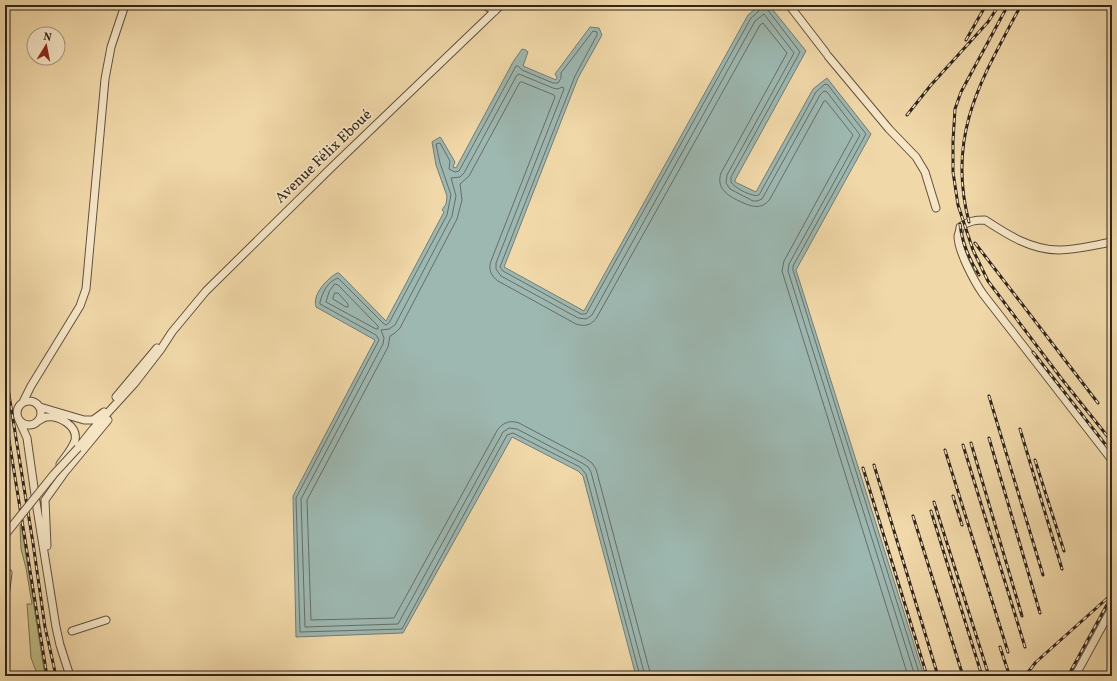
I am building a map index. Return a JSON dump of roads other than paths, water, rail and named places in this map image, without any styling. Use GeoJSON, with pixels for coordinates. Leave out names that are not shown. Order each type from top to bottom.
{"type":"FeatureCollection","features":[{"type":"Feature","properties":{"kind":"street"},"geometry":{"type":"LineString","coordinates":[[70,676],[60,645],[27,438],[17,415],[17,410],[80,306],[86,289],[105,79],[111,47],[125,5]]}},
{"type":"Feature","properties":{"kind":"street"},"geometry":{"type":"LineString","coordinates":[[484,5],[495,11]]}},
{"type":"Feature","properties":{"kind":"street","name":"Avenue Félix Eboué"},"geometry":{"type":"LineString","coordinates":[[91,432],[104,412],[150,355],[172,332],[206,291],[332,166],[501,5]]}},
{"type":"Feature","properties":{"kind":"street"},"geometry":{"type":"LineString","coordinates":[[789,5],[827,55],[889,129],[916,157],[925,172],[936,208]]}},
{"type":"Feature","properties":{"kind":"street"},"geometry":{"type":"LineString","coordinates":[[1112,242],[1062,250],[1053,249],[1018,241],[985,220],[969,221],[960,227],[958,236],[960,246],[974,280],[983,294],[1112,460]]}},
{"type":"Feature","properties":{"kind":"street","name":"Avenue Félix Eboué"},"geometry":{"type":"LineString","coordinates":[[5,536],[75,447],[91,432],[134,384],[161,350],[172,332]]}},
{"type":"Feature","properties":{"kind":"street"},"geometry":{"type":"LineString","coordinates":[[48,570],[45,500],[134,384]]}},
{"type":"Feature","properties":{"kind":"street"},"geometry":{"type":"LineString","coordinates":[[27,438],[30,430],[36,423],[41,413],[32,386]]}},
{"type":"Feature","properties":{"kind":"street"},"geometry":{"type":"LineString","coordinates":[[23,402],[31,401],[38,405],[83,420],[91,432]]}},
{"type":"Feature","properties":{"kind":"street"},"geometry":{"type":"LineString","coordinates":[[73,429],[83,420],[96,418],[104,412]]}},
{"type":"Feature","properties":{"kind":"street"},"geometry":{"type":"LineString","coordinates":[[19,420],[26,425],[36,423],[46,417],[65,422],[73,429],[75,447]]}},
{"type":"Feature","properties":{"kind":"street"},"geometry":{"type":"LineString","coordinates":[[36,502],[45,500]]}},
{"type":"Feature","properties":{"kind":"street"},"geometry":{"type":"LineString","coordinates":[[5,597],[7,573]]}},
{"type":"Feature","properties":{"kind":"street"},"geometry":{"type":"LineString","coordinates":[[1075,676],[1112,608]]}},
{"type":"Feature","properties":{"kind":"street"},"geometry":{"type":"LineString","coordinates":[[72,631],[106,620]]}},
{"type":"Feature","properties":{"kind":"water"},"geometry":{"type":"Polygon","coordinates":[[[760,5],[769,5],[806,51],[735,182],[756,192],[813,89],[827,78],[871,134],[796,270],[924,676],[636,676],[583,476],[578,471],[512,437],[403,633],[296,637],[293,496],[375,340],[316,307],[316,297],[321,287],[333,276],[339,273],[386,321],[444,212],[442,210],[446,204],[447,196],[436,165],[432,142],[440,137],[441,138],[455,162],[453,167],[456,168],[513,62],[522,49],[528,52],[523,66],[556,80],[557,77],[555,74],[590,27],[599,28],[602,35],[578,78],[504,267],[584,311],[748,15],[760,5]]]}},
{"type":"Feature","properties":{"kind":"railway"},"geometry":{"type":"LineString","coordinates":[[966,40],[986,5]]}},
{"type":"Feature","properties":{"kind":"railway"},"geometry":{"type":"LineString","coordinates":[[907,115],[931,85],[988,22],[999,5]]}},
{"type":"Feature","properties":{"kind":"railway"},"geometry":{"type":"LineString","coordinates":[[1008,5],[961,92],[955,109],[953,172],[958,205],[973,250],[988,281],[1061,378],[1112,442]]}},
{"type":"Feature","properties":{"kind":"railway"},"geometry":{"type":"LineString","coordinates":[[969,222],[963,190],[962,161],[965,134],[981,83],[1021,5]]}},
{"type":"Feature","properties":{"kind":"railway"},"geometry":{"type":"LineString","coordinates":[[960,224],[966,251],[979,275]]}},
{"type":"Feature","properties":{"kind":"railway"},"geometry":{"type":"LineString","coordinates":[[975,243],[1098,403]]}},
{"type":"Feature","properties":{"kind":"railway"},"geometry":{"type":"LineString","coordinates":[[1033,352],[1112,453]]}},
{"type":"Feature","properties":{"kind":"railway"},"geometry":{"type":"LineString","coordinates":[[5,370],[45,627],[56,676]]}},
{"type":"Feature","properties":{"kind":"railway"},"geometry":{"type":"LineString","coordinates":[[989,396],[1043,575]]}},
{"type":"Feature","properties":{"kind":"railway"},"geometry":{"type":"LineString","coordinates":[[5,415],[47,676]]}},
{"type":"Feature","properties":{"kind":"railway"},"geometry":{"type":"LineString","coordinates":[[1020,429],[1062,569]]}},
{"type":"Feature","properties":{"kind":"railway"},"geometry":{"type":"LineString","coordinates":[[989,438],[1040,613]]}},
{"type":"Feature","properties":{"kind":"railway"},"geometry":{"type":"LineString","coordinates":[[971,443],[1022,616]]}},
{"type":"Feature","properties":{"kind":"railway"},"geometry":{"type":"LineString","coordinates":[[963,445],[1025,647]]}},
{"type":"Feature","properties":{"kind":"railway"},"geometry":{"type":"LineString","coordinates":[[945,450],[1008,652]]}},
{"type":"Feature","properties":{"kind":"railway"},"geometry":{"type":"LineString","coordinates":[[1035,460],[1064,551]]}},
{"type":"Feature","properties":{"kind":"railway"},"geometry":{"type":"LineString","coordinates":[[874,465],[938,676]]}},
{"type":"Feature","properties":{"kind":"railway"},"geometry":{"type":"LineString","coordinates":[[863,468],[927,676]]}},
{"type":"Feature","properties":{"kind":"railway"},"geometry":{"type":"LineString","coordinates":[[953,496],[962,525]]}},
{"type":"Feature","properties":{"kind":"railway"},"geometry":{"type":"LineString","coordinates":[[934,502],[989,676]]}},
{"type":"Feature","properties":{"kind":"railway"},"geometry":{"type":"LineString","coordinates":[[931,511],[982,676]]}},
{"type":"Feature","properties":{"kind":"railway"},"geometry":{"type":"LineString","coordinates":[[913,516],[963,676]]}},
{"type":"Feature","properties":{"kind":"railway"},"geometry":{"type":"LineString","coordinates":[[1025,676],[1036,662],[1112,594]]}},
{"type":"Feature","properties":{"kind":"railway"},"geometry":{"type":"LineString","coordinates":[[1068,676],[1109,601]]}},
{"type":"Feature","properties":{"kind":"railway"},"geometry":{"type":"LineString","coordinates":[[1000,647],[1009,674]]}}]}
